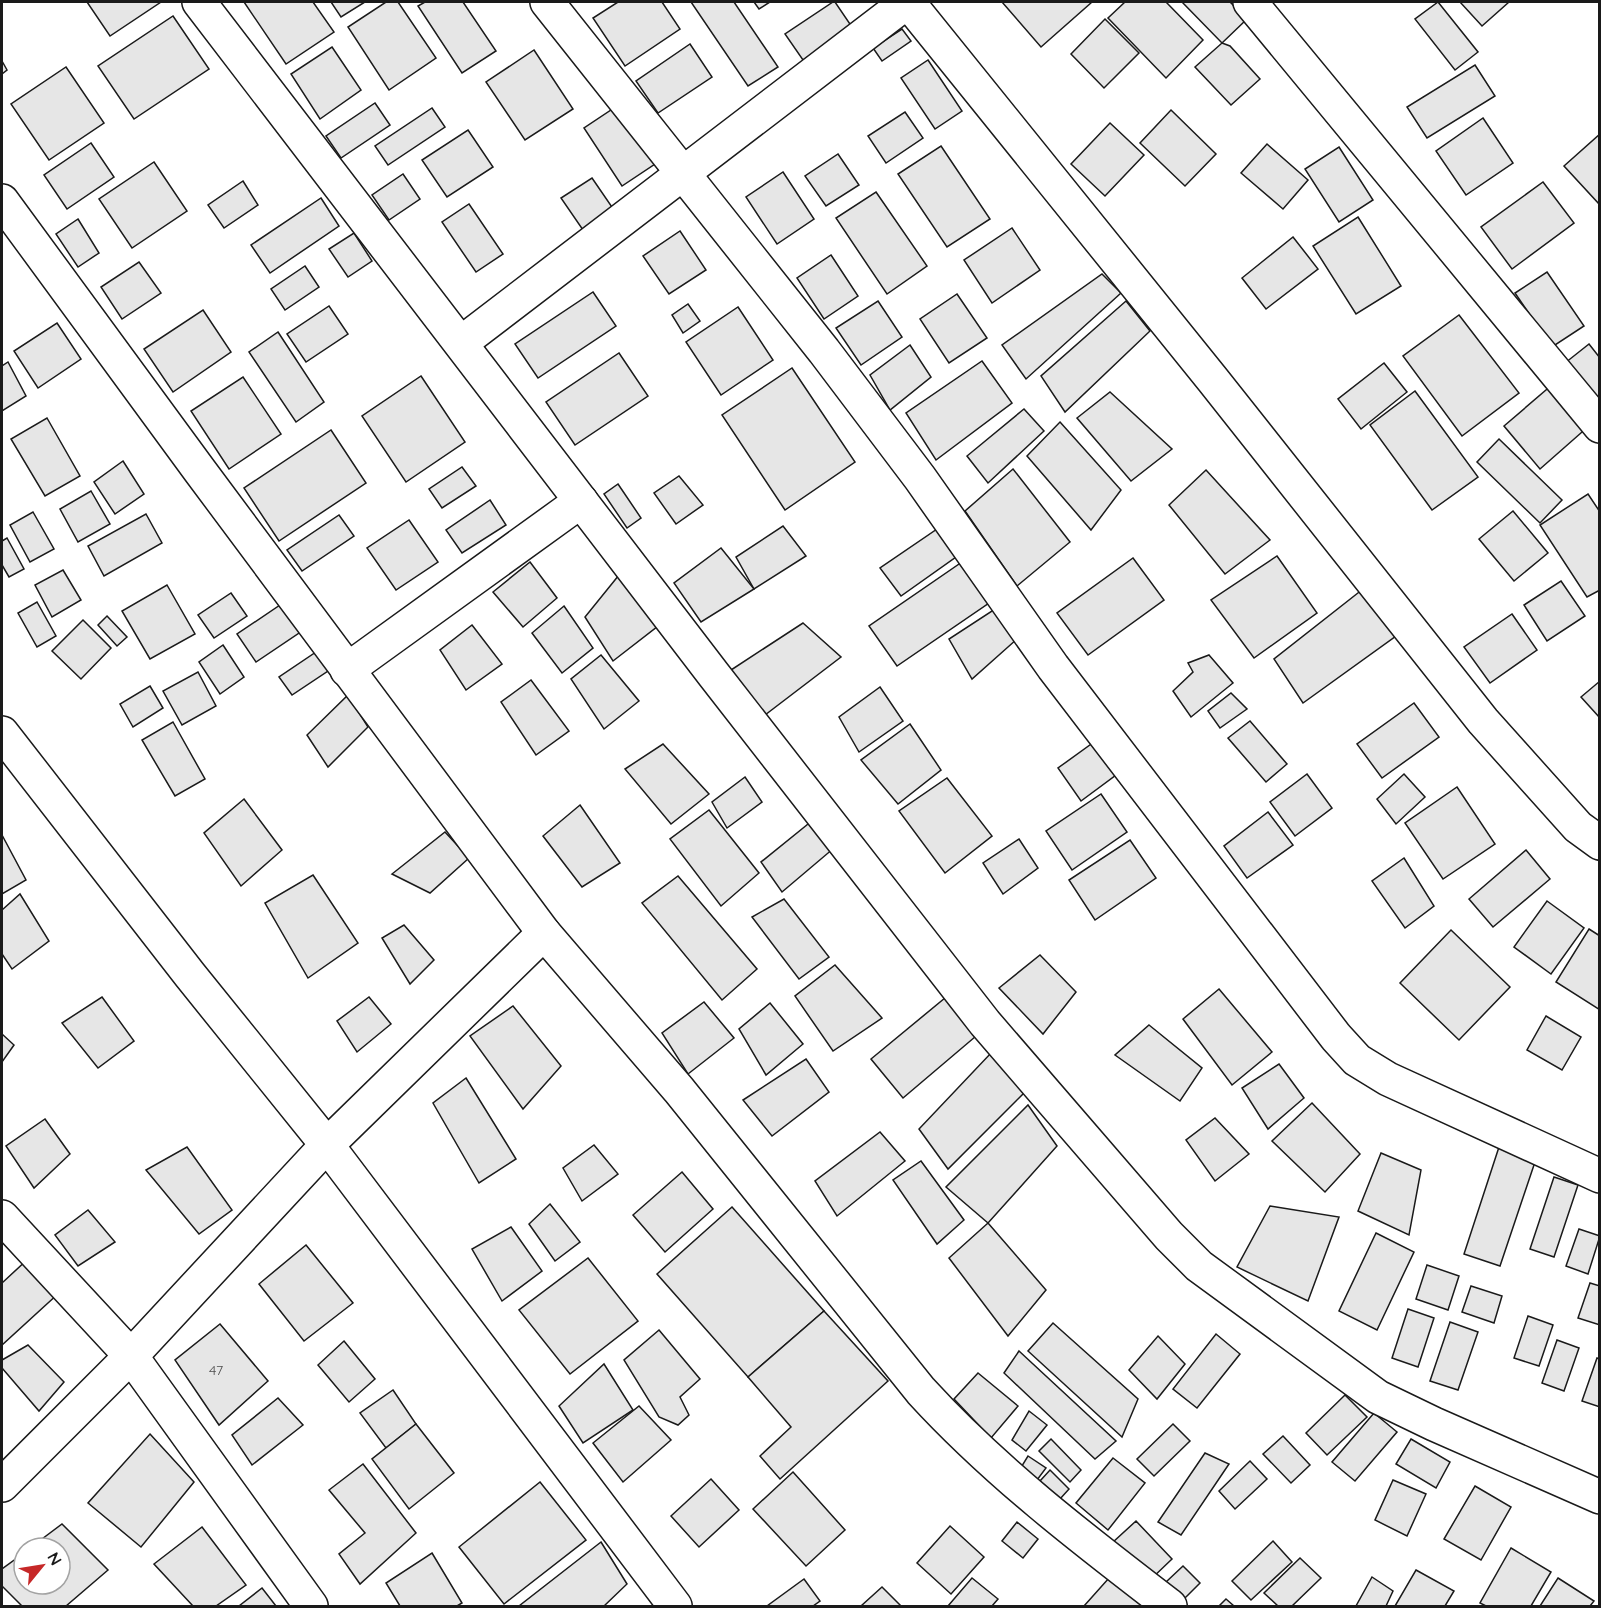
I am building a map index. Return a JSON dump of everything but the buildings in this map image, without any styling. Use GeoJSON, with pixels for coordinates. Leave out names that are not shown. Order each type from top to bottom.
{"type":"FeatureCollection","features":[{"type":"Feature","properties":{"kind":"street"},"geometry":{"type":"LineString","coordinates":[[199,2],[714,675],[985,1023],[1169,1236],[1199,1266],[1378,1397],[1599,1497]]}},
{"type":"Feature","properties":{"kind":"street"},"geometry":{"type":"LineString","coordinates":[[547,2],[824,351],[906,460],[1053,667],[1336,1037],[1357,1060],[1388,1079],[1599,1176]]}},
{"type":"Feature","properties":{"kind":"street"},"geometry":{"type":"LineString","coordinates":[[461,343],[907,2],[1213,380],[1483,721],[1578,827],[1599,843]]}},
{"type":"Feature","properties":{"kind":"street"},"geometry":{"type":"LineString","coordinates":[[1250,2],[1599,426]]}},
{"type":"Feature","properties":{"kind":"street"},"geometry":{"type":"LineString","coordinates":[[2,201],[347,670],[544,933],[679,1090],[921,1391],[955,1428],[1088,1543],[1170,1606]]}},
{"type":"Feature","properties":{"kind":"street"},"geometry":{"type":"LineString","coordinates":[[347,670],[581,501]]}},
{"type":"Feature","properties":{"kind":"street"},"geometry":{"type":"LineString","coordinates":[[2,733],[190,975],[327,1145],[675,1606]]}},
{"type":"Feature","properties":{"kind":"street"},"geometry":{"type":"LineString","coordinates":[[2,1485],[131,1356],[327,1145],[544,933]]}},
{"type":"Feature","properties":{"kind":"street"},"geometry":{"type":"LineString","coordinates":[[2,1217],[131,1356],[311,1606]]}}]}
